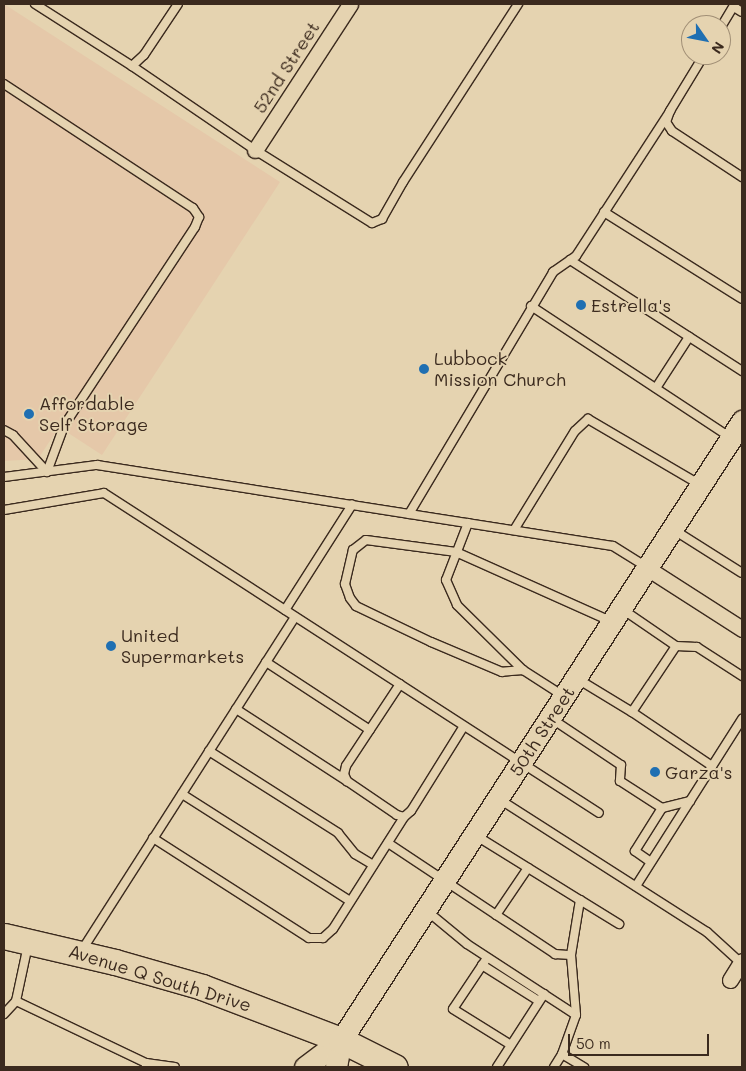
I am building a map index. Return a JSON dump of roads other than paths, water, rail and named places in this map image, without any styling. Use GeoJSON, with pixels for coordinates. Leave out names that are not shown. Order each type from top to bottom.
{"type":"FeatureCollection","features":[{"type":"Feature","properties":{"kind":"highway","name":"Avenue Q South Drive"},"geometry":{"type":"LineString","coordinates":[[4,936],[29,940],[202,987],[341,1040],[395,1067]]}},
{"type":"Feature","properties":{"kind":"main road","name":"50th Street"},"geometry":{"type":"LineString","coordinates":[[305,1067],[341,1040],[738,430]]}},
{"type":"Feature","properties":{"kind":"main road","name":"50th Street"},"geometry":{"type":"LineString","coordinates":[[336,1067],[341,1040]]}},
{"type":"Feature","properties":{"kind":"street","name":"52nd Street"},"geometry":{"type":"LineString","coordinates":[[255,150],[350,4]]}},
{"type":"Feature","properties":{"kind":"street"},"geometry":{"type":"LineString","coordinates":[[647,568],[742,629]]}},
{"type":"Feature","properties":{"kind":"street"},"geometry":{"type":"LineString","coordinates":[[730,980],[742,962]]}},
{"type":"Feature","properties":{"kind":"lane"},"geometry":{"type":"LineString","coordinates":[[35,4],[132,66],[255,150],[372,223],[382,219],[403,182],[518,4]]}},
{"type":"Feature","properties":{"kind":"lane"},"geometry":{"type":"LineString","coordinates":[[132,66],[144,55],[178,4]]}},
{"type":"Feature","properties":{"kind":"lane"},"geometry":{"type":"LineString","coordinates":[[735,5],[742,12]]}},
{"type":"Feature","properties":{"kind":"lane"},"geometry":{"type":"LineString","coordinates":[[409,514],[552,272],[576,256],[698,65]]}},
{"type":"Feature","properties":{"kind":"lane"},"geometry":{"type":"LineString","coordinates":[[4,84],[192,208],[199,217],[195,227],[64,426],[47,472]]}},
{"type":"Feature","properties":{"kind":"lane"},"geometry":{"type":"LineString","coordinates":[[670,111],[666,122],[672,131],[742,177]]}},
{"type":"Feature","properties":{"kind":"lane"},"geometry":{"type":"LineString","coordinates":[[604,212],[742,299]]}},
{"type":"Feature","properties":{"kind":"lane"},"geometry":{"type":"LineString","coordinates":[[570,260],[742,371]]}},
{"type":"Feature","properties":{"kind":"lane"},"geometry":{"type":"LineString","coordinates":[[531,306],[656,388],[738,430]]}},
{"type":"Feature","properties":{"kind":"lane"},"geometry":{"type":"LineString","coordinates":[[656,388],[689,337]]}},
{"type":"Feature","properties":{"kind":"lane"},"geometry":{"type":"LineString","coordinates":[[514,530],[575,432],[588,419],[701,485]]}},
{"type":"Feature","properties":{"kind":"lane"},"geometry":{"type":"LineString","coordinates":[[4,430],[13,436],[47,472]]}},
{"type":"Feature","properties":{"kind":"lane"},"geometry":{"type":"LineString","coordinates":[[4,477],[97,465],[612,546],[647,568]]}},
{"type":"Feature","properties":{"kind":"lane"},"geometry":{"type":"LineString","coordinates":[[4,510],[104,493],[599,813]]}},
{"type":"Feature","properties":{"kind":"lane"},"geometry":{"type":"LineString","coordinates":[[284,610],[352,505]]}},
{"type":"Feature","properties":{"kind":"lane"},"geometry":{"type":"LineString","coordinates":[[468,523],[446,580],[457,605],[523,670],[564,696]]}},
{"type":"Feature","properties":{"kind":"lane"},"geometry":{"type":"LineString","coordinates":[[673,528],[742,573]]}},
{"type":"Feature","properties":{"kind":"lane"},"geometry":{"type":"LineString","coordinates":[[523,670],[502,672],[431,642],[356,606],[350,598],[345,584],[349,560],[353,550],[366,540],[456,552],[617,615],[676,646],[697,647],[742,676]]}},
{"type":"Feature","properties":{"kind":"lane"},"geometry":{"type":"LineString","coordinates":[[79,953],[295,617]]}},
{"type":"Feature","properties":{"kind":"lane"},"geometry":{"type":"LineString","coordinates":[[632,712],[676,646]]}},
{"type":"Feature","properties":{"kind":"lane"},"geometry":{"type":"LineString","coordinates":[[266,662],[370,730]]}},
{"type":"Feature","properties":{"kind":"lane"},"geometry":{"type":"LineString","coordinates":[[576,678],[632,712],[712,766]]}},
{"type":"Feature","properties":{"kind":"lane"},"geometry":{"type":"LineString","coordinates":[[347,781],[344,774],[346,766],[400,684]]}},
{"type":"Feature","properties":{"kind":"lane"},"geometry":{"type":"LineString","coordinates":[[236,709],[397,815],[404,816]]}},
{"type":"Feature","properties":{"kind":"lane"},"geometry":{"type":"LineString","coordinates":[[550,718],[621,765],[620,781],[662,808]]}},
{"type":"Feature","properties":{"kind":"lane"},"geometry":{"type":"LineString","coordinates":[[636,886],[742,720]]}},
{"type":"Feature","properties":{"kind":"lane"},"geometry":{"type":"LineString","coordinates":[[153,838],[308,938],[323,938],[332,929],[404,816],[411,811],[464,726]]}},
{"type":"Feature","properties":{"kind":"lane"},"geometry":{"type":"LineString","coordinates":[[209,751],[338,833],[355,854],[373,866]]}},
{"type":"Feature","properties":{"kind":"lane"},"geometry":{"type":"LineString","coordinates":[[182,794],[350,901]]}},
{"type":"Feature","properties":{"kind":"lane"},"geometry":{"type":"LineString","coordinates":[[498,799],[707,932],[742,962]]}},
{"type":"Feature","properties":{"kind":"lane"},"geometry":{"type":"LineString","coordinates":[[651,862],[635,851],[662,808],[690,801]]}},
{"type":"Feature","properties":{"kind":"lane"},"geometry":{"type":"LineString","coordinates":[[474,835],[619,924]]}},
{"type":"Feature","properties":{"kind":"lane"},"geometry":{"type":"LineString","coordinates":[[388,843],[555,954],[571,955]]}},
{"type":"Feature","properties":{"kind":"lane"},"geometry":{"type":"LineString","coordinates":[[496,915],[528,868]]}},
{"type":"Feature","properties":{"kind":"lane"},"geometry":{"type":"LineString","coordinates":[[554,1067],[562,1054],[576,1015],[571,955],[580,900]]}},
{"type":"Feature","properties":{"kind":"lane"},"geometry":{"type":"LineString","coordinates":[[426,910],[467,944],[576,1015]]}},
{"type":"Feature","properties":{"kind":"lane"},"geometry":{"type":"LineString","coordinates":[[4,1014],[16,1001],[29,940]]}},
{"type":"Feature","properties":{"kind":"lane"},"geometry":{"type":"LineString","coordinates":[[487,958],[453,1010],[511,1045]]}},
{"type":"Feature","properties":{"kind":"lane"},"geometry":{"type":"LineString","coordinates":[[482,966],[539,1002]]}},
{"type":"Feature","properties":{"kind":"lane"},"geometry":{"type":"LineString","coordinates":[[497,1067],[544,994]]}},
{"type":"Feature","properties":{"kind":"lane"},"geometry":{"type":"LineString","coordinates":[[16,1001],[146,1065],[175,1067]]}},
{"type":"Feature","properties":{"kind":"lane"},"geometry":{"type":"LineString","coordinates":[[562,1054],[584,1067]]}},
{"type":"Feature","properties":{"kind":"place","name":"Estrella's"},"geometry":{"type":"Point","coordinates":[581,305]}},
{"type":"Feature","properties":{"kind":"place","name":"Lubbock Mission Church"},"geometry":{"type":"Point","coordinates":[424,369]}},
{"type":"Feature","properties":{"kind":"place","name":"Affordable Self Storage"},"geometry":{"type":"Point","coordinates":[29,414]}},
{"type":"Feature","properties":{"kind":"place","name":"United Supermarkets"},"geometry":{"type":"Point","coordinates":[111,646]}},
{"type":"Feature","properties":{"kind":"place","name":"Garza's"},"geometry":{"type":"Point","coordinates":[655,772]}}]}
